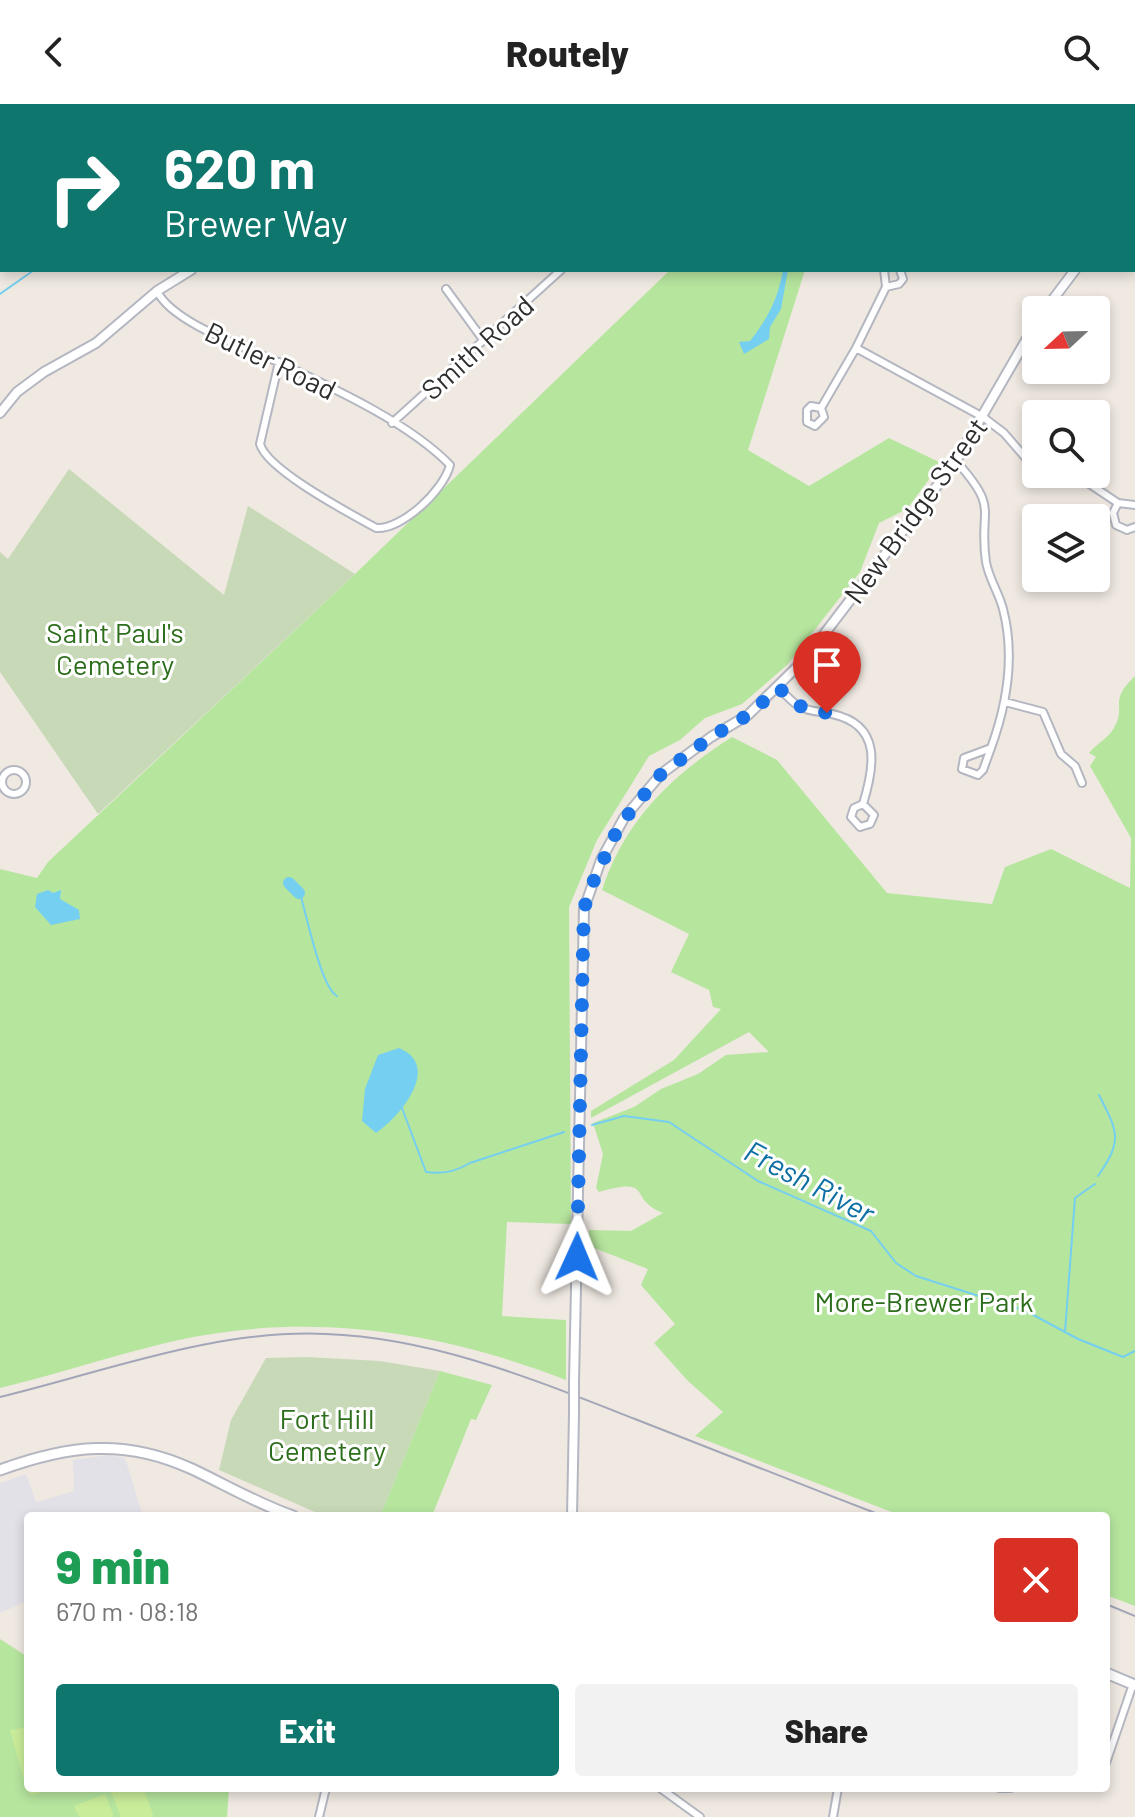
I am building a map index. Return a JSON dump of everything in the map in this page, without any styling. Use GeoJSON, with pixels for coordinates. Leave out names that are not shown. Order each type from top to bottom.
{"type":"FeatureCollection","features":[{"type":"Feature","properties":{"kind":"main road"},"geometry":{"type":"LineString","coordinates":[[0,1470],[64,1450],[120,1447],[157,1454],[284,1512]]}},
{"type":"Feature","properties":{"kind":"main road"},"geometry":{"type":"LineString","coordinates":[[1110,1675],[1134,1684]]}},
{"type":"Feature","properties":{"kind":"street"},"geometry":{"type":"LineString","coordinates":[[0,413],[17,392],[44,372],[96,343],[157,291],[188,272]]}},
{"type":"Feature","properties":{"kind":"street","name":"Smith Road"},"geometry":{"type":"LineString","coordinates":[[392,423],[559,272]]}},
{"type":"Feature","properties":{"kind":"street"},"geometry":{"type":"LineString","coordinates":[[821,408],[856,348],[886,287],[884,272]]}},
{"type":"Feature","properties":{"kind":"street"},"geometry":{"type":"LineString","coordinates":[[886,287],[899,284],[903,279],[901,272]]}},
{"type":"Feature","properties":{"kind":"street"},"geometry":{"type":"LineString","coordinates":[[1056,296],[1074,272]]}},
{"type":"Feature","properties":{"kind":"street"},"geometry":{"type":"LineString","coordinates":[[446,289],[484,341]]}},
{"type":"Feature","properties":{"kind":"street","name":"Butler Road"},"geometry":{"type":"LineString","coordinates":[[157,291],[166,304],[207,332],[279,362],[392,423],[438,453],[450,465],[447,475],[424,501],[389,529],[376,528],[302,483],[262,451],[262,437],[279,362]]}},
{"type":"Feature","properties":{"kind":"street"},"geometry":{"type":"LineString","coordinates":[[856,348],[983,417],[1004,433],[1022,454]]}},
{"type":"Feature","properties":{"kind":"street","name":"New Bridge Street"},"geometry":{"type":"LineString","coordinates":[[572,1512],[584,909],[590,889],[619,826],[661,774],[711,737],[748,715],[779,688],[829,630],[956,461],[1022,348]]}},
{"type":"Feature","properties":{"kind":"street"},"geometry":{"type":"LineString","coordinates":[[956,461],[979,486],[985,502],[986,562],[1009,636],[1005,702],[991,748],[978,775],[962,769],[964,758],[991,748]]}},
{"type":"Feature","properties":{"kind":"street"},"geometry":{"type":"LineString","coordinates":[[1096,488],[1118,503],[1135,505]]}},
{"type":"Feature","properties":{"kind":"street"},"geometry":{"type":"LineString","coordinates":[[1118,503],[1113,513],[1116,525],[1127,530],[1135,527]]}},
{"type":"Feature","properties":{"kind":"street"},"geometry":{"type":"LineString","coordinates":[[779,688],[796,705],[843,717],[865,736],[874,760],[863,804]]}},
{"type":"Feature","properties":{"kind":"street"},"geometry":{"type":"LineString","coordinates":[[1005,702],[1043,712],[1061,754],[1075,766],[1082,783]]}},
{"type":"Feature","properties":{"kind":"street"},"geometry":{"type":"LineString","coordinates":[[3,770],[22,773],[26,780],[22,790],[13,794],[6,790],[2,783],[3,770]]}},
{"type":"Feature","properties":{"kind":"street"},"geometry":{"type":"LineString","coordinates":[[1110,1752],[1134,1684]]}},
{"type":"Feature","properties":{"kind":"street"},"geometry":{"type":"LineString","coordinates":[[319,1817],[325,1792]]}},
{"type":"Feature","properties":{"kind":"street"},"geometry":{"type":"LineString","coordinates":[[665,1792],[700,1817]]}},
{"type":"Feature","properties":{"kind":"street"},"geometry":{"type":"LineString","coordinates":[[833,1817],[837,1792]]}},
{"type":"Feature","properties":{"kind":"street"},"geometry":{"type":"LineString","coordinates":[[679,1817],[684,1808]]}},
{"type":"Feature","properties":{"kind":"shaded area"},"geometry":{"type":"Polygon","coordinates":[[[109,1455],[125,1458],[142,1512],[24,1512],[24,1603],[0,1613],[0,1483],[26,1474],[36,1502],[74,1491],[73,1460],[109,1455]]]}},
{"type":"Feature","properties":{"kind":"green space"},"geometry":{"type":"Polygon","coordinates":[[[668,272],[804,272],[748,450],[809,486],[889,438],[941,463],[907,509],[879,523],[860,572],[787,665],[742,704],[705,718],[680,740],[649,756],[597,840],[569,907],[571,1224],[507,1222],[502,1316],[566,1320],[566,1380],[470,1349],[422,1338],[324,1327],[224,1332],[174,1341],[0,1388],[0,869],[37,878],[48,862],[355,574],[668,272]]]}},
{"type":"Feature","properties":{"kind":"green space","name":"Saint Paul's Cemetery"},"geometry":{"type":"Polygon","coordinates":[[[69,469],[224,595],[248,506],[355,574],[98,814],[0,672],[0,552],[8,559],[69,469]]]}},
{"type":"Feature","properties":{"kind":"green space","name":"More-Brewer Park"},"geometry":{"type":"Polygon","coordinates":[[[1135,676],[1135,1606],[1110,1597],[1110,1512],[892,1512],[695,1436],[723,1412],[688,1381],[654,1343],[675,1324],[641,1285],[648,1269],[589,1246],[589,1230],[631,1231],[663,1213],[645,1202],[635,1188],[599,1192],[596,1188],[603,1154],[593,1123],[634,1107],[661,1089],[698,1074],[726,1055],[769,1052],[749,1032],[591,1118],[591,1111],[674,1060],[721,1009],[713,1007],[709,990],[671,972],[689,934],[602,890],[623,842],[670,784],[732,737],[777,760],[887,893],[992,904],[1005,867],[1051,849],[1130,888],[1131,838],[1090,766],[1096,757],[1089,753],[1113,729],[1120,697],[1135,676]]]}},
{"type":"Feature","properties":{"kind":"green space","name":"Fort Hill Cemetery"},"geometry":{"type":"Polygon","coordinates":[[[266,1358],[380,1361],[440,1371],[382,1512],[315,1512],[219,1470],[231,1420],[266,1358]]]}},
{"type":"Feature","properties":{"kind":"green space"},"geometry":{"type":"Polygon","coordinates":[[[440,1371],[492,1385],[476,1420],[471,1419],[434,1512],[382,1512],[440,1371]]]}},
{"type":"Feature","properties":{"kind":"green space"},"geometry":{"type":"Polygon","coordinates":[[[0,1639],[24,1654],[24,1792],[229,1792],[227,1817],[0,1817],[0,1639]]]}},
{"type":"Feature","properties":{"kind":"green space"},"geometry":{"type":"Polygon","coordinates":[[[24,1728],[24,1780],[10,1730],[24,1728]]]}},
{"type":"Feature","properties":{"kind":"green space"},"geometry":{"type":"Polygon","coordinates":[[[111,1792],[145,1792],[154,1817],[121,1817],[111,1792]]]}},
{"type":"Feature","properties":{"kind":"green space"},"geometry":{"type":"Polygon","coordinates":[[[105,1794],[114,1817],[79,1817],[74,1806],[105,1794]]]}},
{"type":"Feature","properties":{"kind":"water"},"geometry":{"type":"Polygon","coordinates":[[[783,272],[788,272],[781,309],[770,327],[769,339],[744,354],[739,342],[750,341],[762,324],[783,272]]]}},
{"type":"Feature","properties":{"kind":"water"},"geometry":{"type":"Polygon","coordinates":[[[48,890],[53,893],[61,890],[60,899],[79,910],[80,919],[51,925],[35,907],[37,894],[48,890]]]}},
{"type":"Feature","properties":{"kind":"water"},"geometry":{"type":"Polygon","coordinates":[[[399,1048],[412,1056],[417,1067],[417,1079],[405,1104],[376,1133],[362,1121],[365,1089],[378,1055],[399,1048]]]}},
{"type":"Feature","properties":{"kind":"waterway"},"geometry":{"type":"LineString","coordinates":[[0,294],[31,272]]}},
{"type":"Feature","properties":{"kind":"waterway"},"geometry":{"type":"LineString","coordinates":[[289,883],[299,893]]}},
{"type":"Feature","properties":{"kind":"waterway"},"geometry":{"type":"LineString","coordinates":[[301,897],[325,980],[337,996]]}},
{"type":"Feature","properties":{"kind":"waterway"},"geometry":{"type":"LineString","coordinates":[[1098,1176],[1111,1153],[1115,1136],[1099,1095]]}},
{"type":"Feature","properties":{"kind":"waterway","name":"Fresh River"},"geometry":{"type":"LineString","coordinates":[[402,1108],[426,1172],[454,1170],[564,1132]]}},
{"type":"Feature","properties":{"kind":"waterway","name":"Fresh River"},"geometry":{"type":"LineString","coordinates":[[592,1125],[624,1116],[669,1122],[758,1181],[871,1231],[896,1263],[916,1276],[1026,1311],[1078,1339],[1123,1357],[1135,1351]]}},
{"type":"Feature","properties":{"kind":"waterway"},"geometry":{"type":"LineString","coordinates":[[1065,1332],[1075,1198],[1095,1184]]}},
{"type":"Feature","properties":{"kind":"railway"},"geometry":{"type":"LineString","coordinates":[[0,1397],[162,1354],[243,1338],[285,1334],[366,1337],[445,1352],[522,1376],[873,1512]]}},
{"type":"Feature","properties":{"kind":"railway"},"geometry":{"type":"LineString","coordinates":[[1110,1606],[1135,1616]]}},
{"type":"Feature","properties":{"kind":"route"},"geometry":{"type":"LineString","coordinates":[[577,1257],[584,909],[607,847],[624,818],[661,774],[711,737],[748,715],[779,688],[796,705],[827,713]]}}]}
